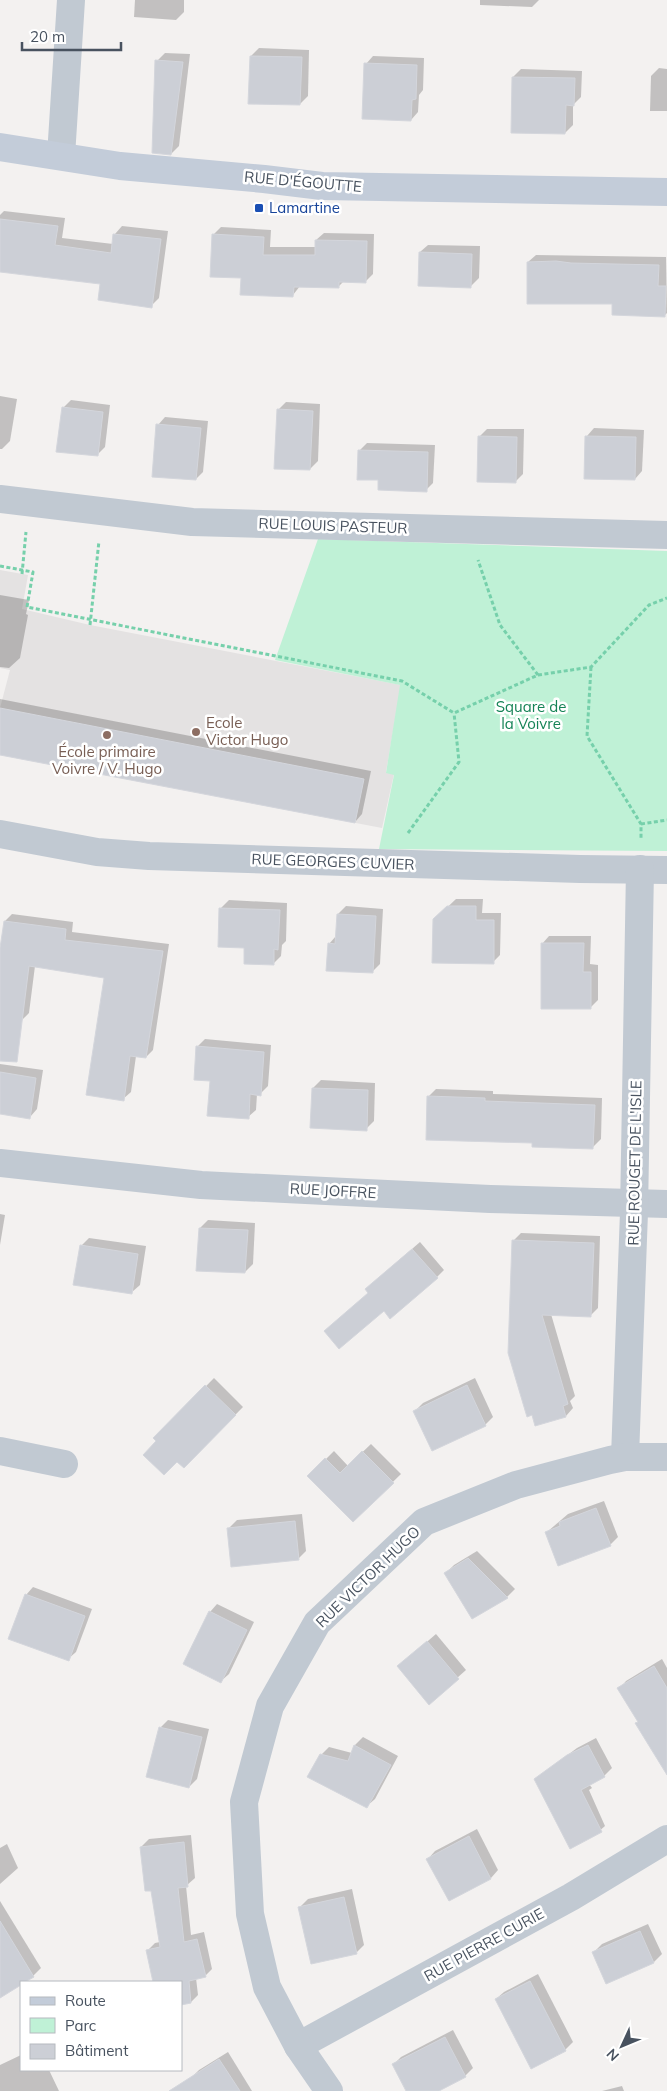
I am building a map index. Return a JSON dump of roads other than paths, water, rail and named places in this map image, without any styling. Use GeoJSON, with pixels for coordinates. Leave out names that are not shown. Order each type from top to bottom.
{"type":"FeatureCollection","features":[{"type":"Feature","properties":{"kind":"main road","name":"RUE D'ÉGOUTTE"},"geometry":{"type":"LineString","coordinates":[[0,147],[120,166],[322,186],[667,192]]}},
{"type":"Feature","properties":{"kind":"street"},"geometry":{"type":"LineString","coordinates":[[61,156],[71,0]]}},
{"type":"Feature","properties":{"kind":"street","name":"RUE LOUIS PASTEUR"},"geometry":{"type":"LineString","coordinates":[[0,499],[192,522],[667,535]]}},
{"type":"Feature","properties":{"kind":"street","name":"RUE GEORGES CUVIER"},"geometry":{"type":"LineString","coordinates":[[0,834],[97,852],[149,856],[667,870]]}},
{"type":"Feature","properties":{"kind":"street","name":"RUE ROUGET DE L'ISLE"},"geometry":{"type":"LineString","coordinates":[[625,1457],[634,1203],[640,870]]}},
{"type":"Feature","properties":{"kind":"street","name":"RUE JOFFRE"},"geometry":{"type":"LineString","coordinates":[[0,1163],[201,1185],[490,1199],[667,1204]]}},
{"type":"Feature","properties":{"kind":"street"},"geometry":{"type":"LineString","coordinates":[[0,1451],[64,1464]]}},
{"type":"Feature","properties":{"kind":"street","name":"RUE VICTOR HUGO"},"geometry":{"type":"LineString","coordinates":[[329,2091],[298,2046],[267,1987],[250,1914],[244,1802],[270,1706],[317,1623],[424,1522],[516,1485],[625,1457],[667,1457]]}},
{"type":"Feature","properties":{"kind":"street","name":"RUE PIERRE CURIE"},"geometry":{"type":"LineString","coordinates":[[298,2046],[571,1897],[667,1839]]}},
{"type":"Feature","properties":{"kind":"place","name":"Lamartine"},"geometry":{"type":"Point","coordinates":[259,208]}},
{"type":"Feature","properties":{"kind":"place","name":"Ecole Victor Hugo"},"geometry":{"type":"Point","coordinates":[196,732]}},
{"type":"Feature","properties":{"kind":"place","name":"École primaire Voivre / V. Hugo"},"geometry":{"type":"Point","coordinates":[107,735]}},
{"type":"Feature","properties":{"kind":"park label","name":"Square de la Voivre"},"geometry":{"type":"Point","coordinates":[531,716]}}]}
